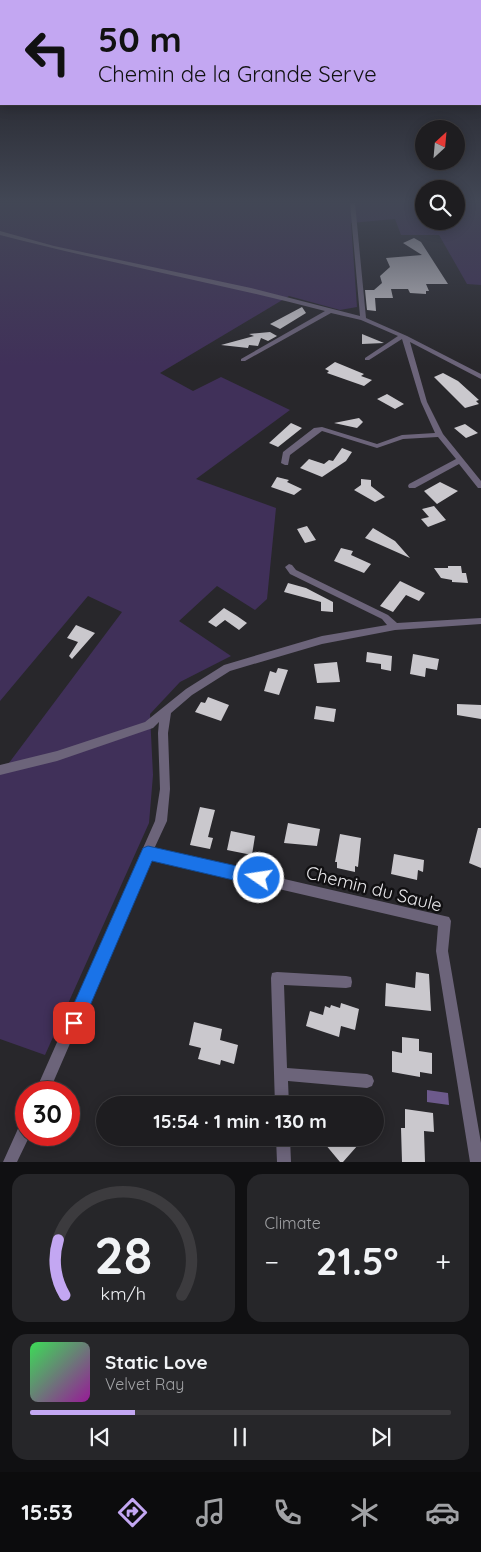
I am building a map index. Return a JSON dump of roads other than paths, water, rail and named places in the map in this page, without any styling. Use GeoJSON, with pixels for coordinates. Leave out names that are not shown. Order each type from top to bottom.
{"type":"FeatureCollection","features":[{"type":"Feature","properties":{"kind":"street"},"geometry":{"type":"LineString","coordinates":[[96,257],[251,290],[363,319],[481,377]]}},
{"type":"Feature","properties":{"kind":"street"},"geometry":{"type":"LineString","coordinates":[[357,257],[363,319]]}},
{"type":"Feature","properties":{"kind":"street"},"geometry":{"type":"LineString","coordinates":[[298,336],[302,331],[334,311]]}},
{"type":"Feature","properties":{"kind":"street"},"geometry":{"type":"LineString","coordinates":[[243,360],[334,311]]}},
{"type":"Feature","properties":{"kind":"street"},"geometry":{"type":"LineString","coordinates":[[367,360],[403,337]]}},
{"type":"Feature","properties":{"kind":"street"},"geometry":{"type":"LineString","coordinates":[[403,337],[424,402],[440,435],[481,486]]}},
{"type":"Feature","properties":{"kind":"street"},"geometry":{"type":"LineString","coordinates":[[285,463],[286,454],[317,430],[327,430],[376,446],[402,437],[440,435]]}},
{"type":"Feature","properties":{"kind":"street"},"geometry":{"type":"LineString","coordinates":[[412,486],[460,460]]}},
{"type":"Feature","properties":{"kind":"street"},"geometry":{"type":"LineString","coordinates":[[289,567],[293,572],[385,617],[395,627]]}},
{"type":"Feature","properties":{"kind":"street"},"geometry":{"type":"LineString","coordinates":[[0,770],[57,756],[149,725],[189,692],[227,668],[322,640],[395,627],[481,621]]}},
{"type":"Feature","properties":{"kind":"street"},"geometry":{"type":"LineString","coordinates":[[47,1081],[161,821],[165,789],[163,732],[166,711]]}},
{"type":"Feature","properties":{"kind":"street","name":"Chemin du Saule"},"geometry":{"type":"LineString","coordinates":[[148,853],[445,921],[442,951],[477,1162]]}},
{"type":"Feature","properties":{"kind":"street"},"geometry":{"type":"LineString","coordinates":[[282,1096],[278,978],[346,982]]}},
{"type":"Feature","properties":{"kind":"street"},"geometry":{"type":"LineString","coordinates":[[281,1074],[367,1081]]}},
{"type":"Feature","properties":{"kind":"street"},"geometry":{"type":"LineString","coordinates":[[10,1162],[17,1146]]}},
{"type":"Feature","properties":{"kind":"street"},"geometry":{"type":"LineString","coordinates":[[283,1146],[284,1162]]}}]}
